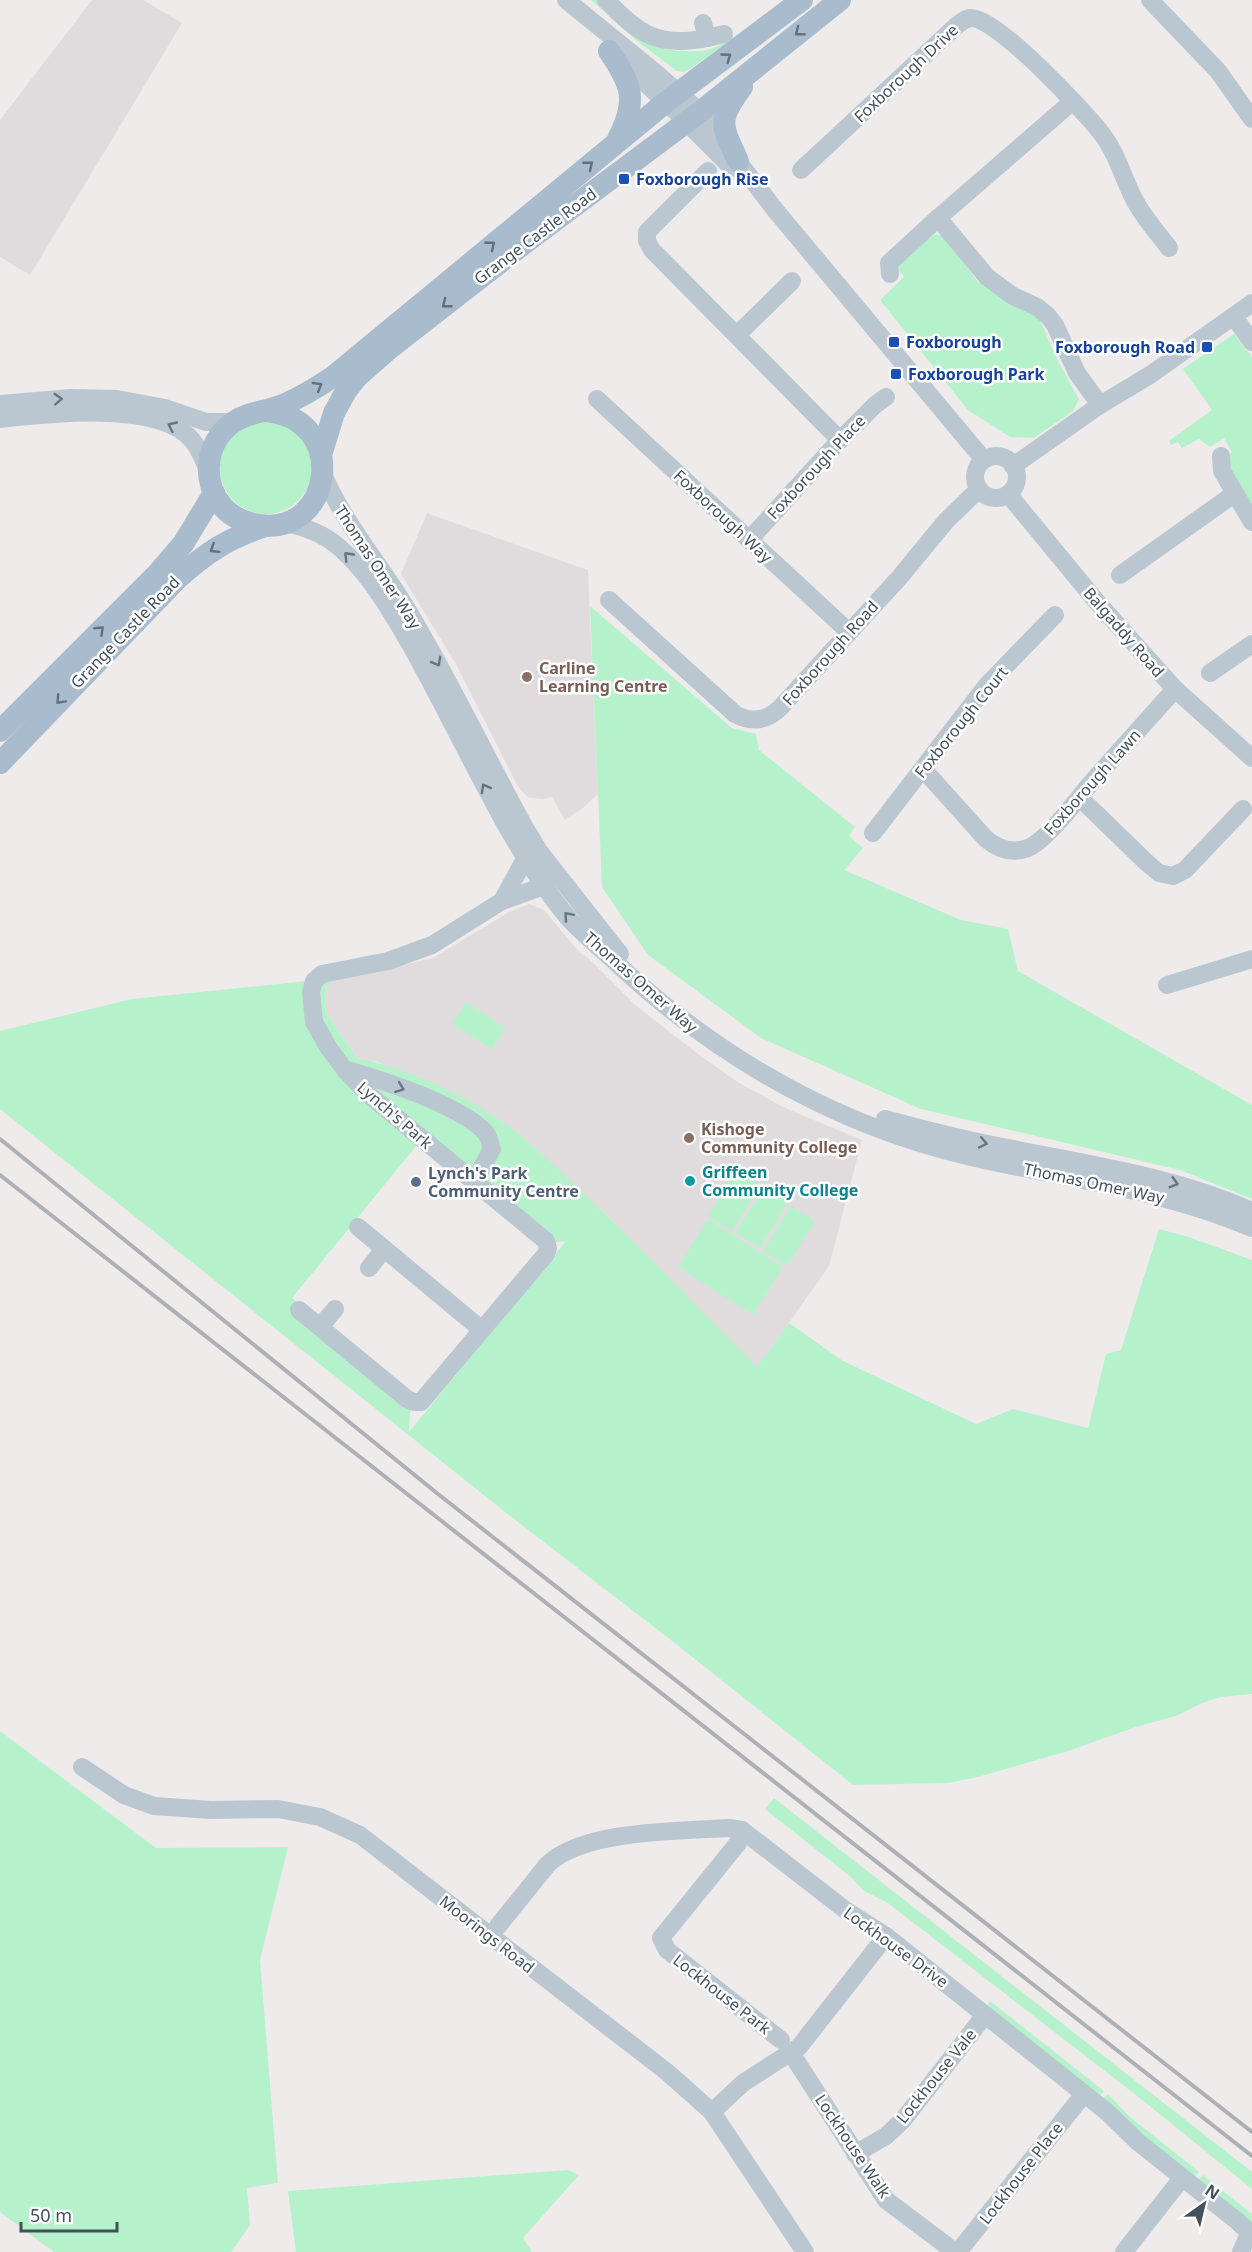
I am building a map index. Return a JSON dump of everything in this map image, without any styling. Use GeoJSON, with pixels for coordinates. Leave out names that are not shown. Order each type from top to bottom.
{"type":"FeatureCollection","features":[{"type":"Feature","properties":{"kind":"main road","name":"Grange Castle Road"},"geometry":{"type":"LineString","coordinates":[[233,422],[246,415],[266,411],[305,394],[334,376],[673,97],[802,0]]}},
{"type":"Feature","properties":{"kind":"main road","name":"Grange Castle Road"},"geometry":{"type":"LineString","coordinates":[[0,763],[177,579],[203,555],[233,537],[296,518],[314,501],[321,487],[322,464],[334,413],[357,377],[469,286],[693,117],[840,0]]}},
{"type":"Feature","properties":{"kind":"main road"},"geometry":{"type":"LineString","coordinates":[[609,51],[626,76],[630,101],[630,113],[616,143]]}},
{"type":"Feature","properties":{"kind":"main road"},"geometry":{"type":"LineString","coordinates":[[738,161],[723,129],[725,113],[759,63]]}},
{"type":"Feature","properties":{"kind":"main road"},"geometry":{"type":"LineString","coordinates":[[266,411],[284,414],[304,426],[315,438],[322,464]]}},
{"type":"Feature","properties":{"kind":"main road"},"geometry":{"type":"LineString","coordinates":[[233,422],[215,441],[208,470],[214,493],[223,507],[241,520],[275,524]]}},
{"type":"Feature","properties":{"kind":"main road","name":"Grange Castle Road"},"geometry":{"type":"LineString","coordinates":[[0,731],[159,572],[183,544],[214,493]]}},
{"type":"Feature","properties":{"kind":"street"},"geometry":{"type":"LineString","coordinates":[[560,0],[609,51],[673,97]]}},
{"type":"Feature","properties":{"kind":"street"},"geometry":{"type":"LineString","coordinates":[[566,0],[673,97],[738,161],[776,211]]}},
{"type":"Feature","properties":{"kind":"street"},"geometry":{"type":"LineString","coordinates":[[606,0],[630,23],[654,38],[673,42],[711,32]]}},
{"type":"Feature","properties":{"kind":"street"},"geometry":{"type":"LineString","coordinates":[[1150,0],[1218,71],[1252,119]]}},
{"type":"Feature","properties":{"kind":"street","name":"Foxborough Drive"},"geometry":{"type":"LineString","coordinates":[[801,170],[955,27],[971,18],[984,21],[1011,40],[1104,135],[1135,200],[1169,248]]}},
{"type":"Feature","properties":{"kind":"street"},"geometry":{"type":"LineString","coordinates":[[890,274],[889,263],[1073,101]]}},
{"type":"Feature","properties":{"kind":"street"},"geometry":{"type":"LineString","coordinates":[[693,117],[776,211],[984,460]]}},
{"type":"Feature","properties":{"kind":"street"},"geometry":{"type":"LineString","coordinates":[[708,171],[647,232],[647,241],[652,250],[840,440]]}},
{"type":"Feature","properties":{"kind":"street"},"geometry":{"type":"LineString","coordinates":[[938,218],[987,277],[1013,296],[1037,307],[1048,316],[1055,325],[1077,373],[1100,405]]}},
{"type":"Feature","properties":{"kind":"street"},"geometry":{"type":"LineString","coordinates":[[737,335],[792,281]]}},
{"type":"Feature","properties":{"kind":"street"},"geometry":{"type":"LineString","coordinates":[[1013,466],[1100,405],[1150,375],[1252,303]]}},
{"type":"Feature","properties":{"kind":"street"},"geometry":{"type":"LineString","coordinates":[[1234,317],[1252,342]]}},
{"type":"Feature","properties":{"kind":"street","name":"Foxborough Place"},"geometry":{"type":"LineString","coordinates":[[749,540],[840,440],[886,397]]}},
{"type":"Feature","properties":{"kind":"street"},"geometry":{"type":"LineString","coordinates":[[0,404],[71,398],[117,399],[165,408],[206,422],[233,422]]}},
{"type":"Feature","properties":{"kind":"street","name":"Foxborough Way"},"geometry":{"type":"LineString","coordinates":[[597,399],[849,632]]}},
{"type":"Feature","properties":{"kind":"street"},"geometry":{"type":"LineString","coordinates":[[0,419],[50,414],[106,413],[158,420],[187,434],[200,451],[208,470]]}},
{"type":"Feature","properties":{"kind":"street"},"geometry":{"type":"LineString","coordinates":[[1221,456],[1222,471],[1252,522]]}},
{"type":"Feature","properties":{"kind":"street"},"geometry":{"type":"LineString","coordinates":[[997,457],[1009,461],[1013,466],[1017,478],[1008,494],[996,498],[984,494],[979,489],[975,476],[976,470],[984,460],[997,457]]}},
{"type":"Feature","properties":{"kind":"street","name":"Thomas Omer Way"},"geometry":{"type":"LineString","coordinates":[[322,464],[352,530],[419,630],[539,851],[554,867],[611,944],[668,998],[704,1027],[742,1052],[817,1094],[870,1116],[977,1142],[1161,1180],[1208,1194],[1252,1211]]}},
{"type":"Feature","properties":{"kind":"street","name":"Foxborough Road"},"geometry":{"type":"LineString","coordinates":[[609,600],[735,714],[754,720],[770,716],[780,708],[899,578],[946,521],[979,489]]}},
{"type":"Feature","properties":{"kind":"street","name":"Balgaddy Road"},"geometry":{"type":"LineString","coordinates":[[1008,494],[1104,610],[1175,689],[1252,758]]}},
{"type":"Feature","properties":{"kind":"street"},"geometry":{"type":"LineString","coordinates":[[1120,575],[1234,494]]}},
{"type":"Feature","properties":{"kind":"street","name":"Thomas Omer Way"},"geometry":{"type":"LineString","coordinates":[[275,524],[303,526],[334,543],[348,555],[378,594],[431,683],[525,859],[570,920],[662,1005],[737,1060],[814,1102],[922,1144],[973,1158],[1146,1193],[1203,1209],[1252,1228]]}},
{"type":"Feature","properties":{"kind":"street","name":"Foxborough Court"},"geometry":{"type":"LineString","coordinates":[[873,833],[987,684],[1055,615]]}},
{"type":"Feature","properties":{"kind":"street"},"geometry":{"type":"LineString","coordinates":[[1210,673],[1252,644]]}},
{"type":"Feature","properties":{"kind":"street","name":"Foxborough Lawn"},"geometry":{"type":"LineString","coordinates":[[923,769],[986,839],[998,848],[1012,851],[1028,848],[1039,842],[1080,798],[1175,689]]}},
{"type":"Feature","properties":{"kind":"street"},"geometry":{"type":"LineString","coordinates":[[1080,798],[1145,861],[1160,873],[1173,876],[1185,870],[1243,809]]}},
{"type":"Feature","properties":{"kind":"street"},"geometry":{"type":"LineString","coordinates":[[502,901],[525,859]]}},
{"type":"Feature","properties":{"kind":"street"},"geometry":{"type":"LineString","coordinates":[[502,901],[544,886],[554,867]]}},
{"type":"Feature","properties":{"kind":"street","name":"Lynch's Park"},"geometry":{"type":"LineString","coordinates":[[299,1310],[407,1399],[414,1402],[421,1401],[546,1254],[548,1248],[546,1240],[367,1093],[345,1070],[328,1047],[314,1022],[311,992],[314,981],[322,974],[388,961],[432,945],[502,901]]}},
{"type":"Feature","properties":{"kind":"street"},"geometry":{"type":"LineString","coordinates":[[1167,985],[1252,959]]}},
{"type":"Feature","properties":{"kind":"street"},"geometry":{"type":"LineString","coordinates":[[345,1070],[377,1079],[426,1098],[470,1120],[487,1134],[492,1149],[472,1180]]}},
{"type":"Feature","properties":{"kind":"street"},"geometry":{"type":"LineString","coordinates":[[358,1227],[482,1330]]}},
{"type":"Feature","properties":{"kind":"street"},"geometry":{"type":"LineString","coordinates":[[369,1268],[384,1249]]}},
{"type":"Feature","properties":{"kind":"street"},"geometry":{"type":"LineString","coordinates":[[320,1327],[335,1309]]}},
{"type":"Feature","properties":{"kind":"street","name":"Moorings Road"},"geometry":{"type":"LineString","coordinates":[[82,1767],[124,1795],[154,1806],[211,1810],[278,1809],[320,1817],[360,1835],[667,2072],[712,2112],[805,2252]]}},
{"type":"Feature","properties":{"kind":"street"},"geometry":{"type":"LineString","coordinates":[[498,1926],[548,1864],[557,1856],[576,1847],[600,1840],[632,1835],[729,1828],[742,1830]]}},
{"type":"Feature","properties":{"kind":"street","name":"Lockhouse Drive"},"geometry":{"type":"LineString","coordinates":[[742,1830],[844,1909],[886,1936],[1084,2094],[1248,2231],[1241,2252]]}},
{"type":"Feature","properties":{"kind":"street","name":"Lockhouse Park"},"geometry":{"type":"LineString","coordinates":[[742,1830],[738,1843],[662,1938],[667,1950],[786,2046]]}},
{"type":"Feature","properties":{"kind":"street"},"geometry":{"type":"LineString","coordinates":[[712,2112],[786,2046],[806,2040],[886,1936]]}},
{"type":"Feature","properties":{"kind":"street","name":"Lockhouse Vale"},"geometry":{"type":"LineString","coordinates":[[855,2154],[886,2136],[903,2120],[985,2015]]}},
{"type":"Feature","properties":{"kind":"street","name":"Lockhouse Walk"},"geometry":{"type":"LineString","coordinates":[[786,2046],[886,2200],[956,2252]]}},
{"type":"Feature","properties":{"kind":"street","name":"Lockhouse Place"},"geometry":{"type":"LineString","coordinates":[[956,2252],[1084,2094]]}},
{"type":"Feature","properties":{"kind":"street"},"geometry":{"type":"LineString","coordinates":[[1124,2252],[1182,2178]]}},
{"type":"Feature","properties":{"kind":"shaded area"},"geometry":{"type":"Polygon","coordinates":[[[92,0],[143,0],[182,23],[30,275],[0,257],[0,120],[92,0]]]}},
{"type":"Feature","properties":{"kind":"shaded area","name":"Carline Learning Centre"},"geometry":{"type":"Polygon","coordinates":[[[427,513],[588,570],[598,794],[565,820],[552,797],[529,798],[518,787],[456,664],[401,574],[427,513]]]}},
{"type":"Feature","properties":{"kind":"shaded area","name":"Kishoge Community College"},"geometry":{"type":"Polygon","coordinates":[[[529,904],[544,910],[580,953],[588,958],[634,1004],[698,1054],[739,1083],[785,1108],[862,1140],[829,1266],[757,1368],[601,1210],[520,1135],[474,1104],[440,1087],[377,1062],[357,1058],[326,1012],[325,988],[336,978],[433,958],[509,912],[529,904]]]}},
{"type":"Feature","properties":{"kind":"green space"},"geometry":{"type":"Polygon","coordinates":[[[591,0],[598,0],[636,35],[658,47],[670,50],[702,51],[729,41],[690,69],[684,72],[677,71],[637,41],[591,0]]]}},
{"type":"Feature","properties":{"kind":"green space"},"geometry":{"type":"Polygon","coordinates":[[[935,234],[945,237],[977,281],[1040,320],[1057,359],[1079,399],[1073,411],[1034,438],[1010,437],[968,410],[880,300],[904,277],[898,265],[902,260],[935,234]]]}},
{"type":"Feature","properties":{"kind":"green space"},"geometry":{"type":"Polygon","coordinates":[[[1234,334],[1252,357],[1252,514],[1224,459],[1232,452],[1224,438],[1210,447],[1199,439],[1182,448],[1178,442],[1171,445],[1169,441],[1212,410],[1183,369],[1234,334]]]}},
{"type":"Feature","properties":{"kind":"green space"},"geometry":{"type":"Polygon","coordinates":[[[266,422],[284,425],[299,435],[309,450],[312,468],[309,486],[299,501],[284,511],[266,514],[248,511],[233,501],[223,486],[220,468],[223,450],[233,435],[248,425],[266,422]]]}},
{"type":"Feature","properties":{"kind":"green space"},"geometry":{"type":"Polygon","coordinates":[[[590,606],[732,728],[756,734],[759,750],[855,827],[849,836],[863,848],[844,870],[961,920],[1008,929],[1018,971],[1252,1105],[1252,1199],[1180,1170],[921,1109],[761,1038],[648,955],[602,887],[590,606]]]}},
{"type":"Feature","properties":{"kind":"green space"},"geometry":{"type":"Polygon","coordinates":[[[336,978],[325,988],[326,1012],[357,1058],[400,1070],[443,1088],[484,1110],[520,1135],[547,1158],[657,1265],[757,1367],[789,1323],[843,1361],[976,1424],[1013,1409],[1088,1428],[1106,1354],[1121,1350],[1159,1229],[1189,1237],[1252,1260],[1252,1694],[1220,1697],[1176,1716],[978,1777],[948,1783],[853,1785],[505,1512],[0,1109],[0,1031],[132,999],[336,978]],[[417,1145],[292,1298],[411,1395],[409,1432],[566,1241],[540,1245],[417,1145]]]}},
{"type":"Feature","properties":{"kind":"green space"},"geometry":{"type":"Polygon","coordinates":[[[466,1002],[506,1028],[492,1049],[452,1024],[466,1002]]]}},
{"type":"Feature","properties":{"kind":"green space"},"geometry":{"type":"Polygon","coordinates":[[[736,1171],[760,1186],[732,1231],[708,1216],[736,1171]]]}},
{"type":"Feature","properties":{"kind":"green space"},"geometry":{"type":"Polygon","coordinates":[[[764,1188],[788,1203],[760,1248],[735,1233],[764,1188]]]}},
{"type":"Feature","properties":{"kind":"green space"},"geometry":{"type":"Polygon","coordinates":[[[791,1206],[815,1221],[787,1266],[763,1251],[791,1206]]]}},
{"type":"Feature","properties":{"kind":"green space"},"geometry":{"type":"Polygon","coordinates":[[[708,1219],[783,1267],[753,1315],[678,1267],[708,1219]]]}},
{"type":"Feature","properties":{"kind":"green space"},"geometry":{"type":"Polygon","coordinates":[[[0,1731],[156,1848],[288,1847],[260,1960],[278,2183],[247,2188],[250,2225],[231,2252],[54,2252],[0,2212],[0,1731]]]}},
{"type":"Feature","properties":{"kind":"green space"},"geometry":{"type":"Polygon","coordinates":[[[774,1798],[1252,2172],[1252,2189],[1141,2099],[888,1903],[864,1891],[851,1877],[765,1809],[774,1798]]]}},
{"type":"Feature","properties":{"kind":"green space"},"geometry":{"type":"Polygon","coordinates":[[[990,2001],[1104,2091],[1099,2097],[986,2007],[990,2001]]]}},
{"type":"Feature","properties":{"kind":"green space"},"geometry":{"type":"Polygon","coordinates":[[[1108,2094],[1130,2117],[1199,2172],[1193,2178],[1172,2162],[1103,2099],[1108,2094]]]}},
{"type":"Feature","properties":{"kind":"green space"},"geometry":{"type":"Polygon","coordinates":[[[568,2170],[579,2175],[523,2238],[532,2252],[296,2252],[288,2191],[568,2170]]]}},
{"type":"Feature","properties":{"kind":"green space"},"geometry":{"type":"Polygon","coordinates":[[[1203,2175],[1252,2214],[1252,2228],[1197,2181],[1203,2175]]]}},
{"type":"Feature","properties":{"kind":"railway"},"geometry":{"type":"LineString","coordinates":[[0,1139],[438,1494],[1252,2132]]}},
{"type":"Feature","properties":{"kind":"railway"},"geometry":{"type":"LineString","coordinates":[[0,1175],[1252,2156]]}},
{"type":"Feature","properties":{"kind":"place","name":"Foxborough Rise"},"geometry":{"type":"Point","coordinates":[624,179]}},
{"type":"Feature","properties":{"kind":"place","name":"Foxborough"},"geometry":{"type":"Point","coordinates":[894,342]}},
{"type":"Feature","properties":{"kind":"place","name":"Foxborough Road"},"geometry":{"type":"Point","coordinates":[1207,347]}},
{"type":"Feature","properties":{"kind":"place","name":"Foxborough Park"},"geometry":{"type":"Point","coordinates":[896,374]}},
{"type":"Feature","properties":{"kind":"place","name":"Carline Learning Centre"},"geometry":{"type":"Point","coordinates":[527,677]}},
{"type":"Feature","properties":{"kind":"place","name":"Kishoge Community College"},"geometry":{"type":"Point","coordinates":[689,1138]}},
{"type":"Feature","properties":{"kind":"place","name":"Griffeen Community College"},"geometry":{"type":"Point","coordinates":[690,1181]}},
{"type":"Feature","properties":{"kind":"place","name":"Lynch's Park Community Centre"},"geometry":{"type":"Point","coordinates":[416,1182]}}]}
